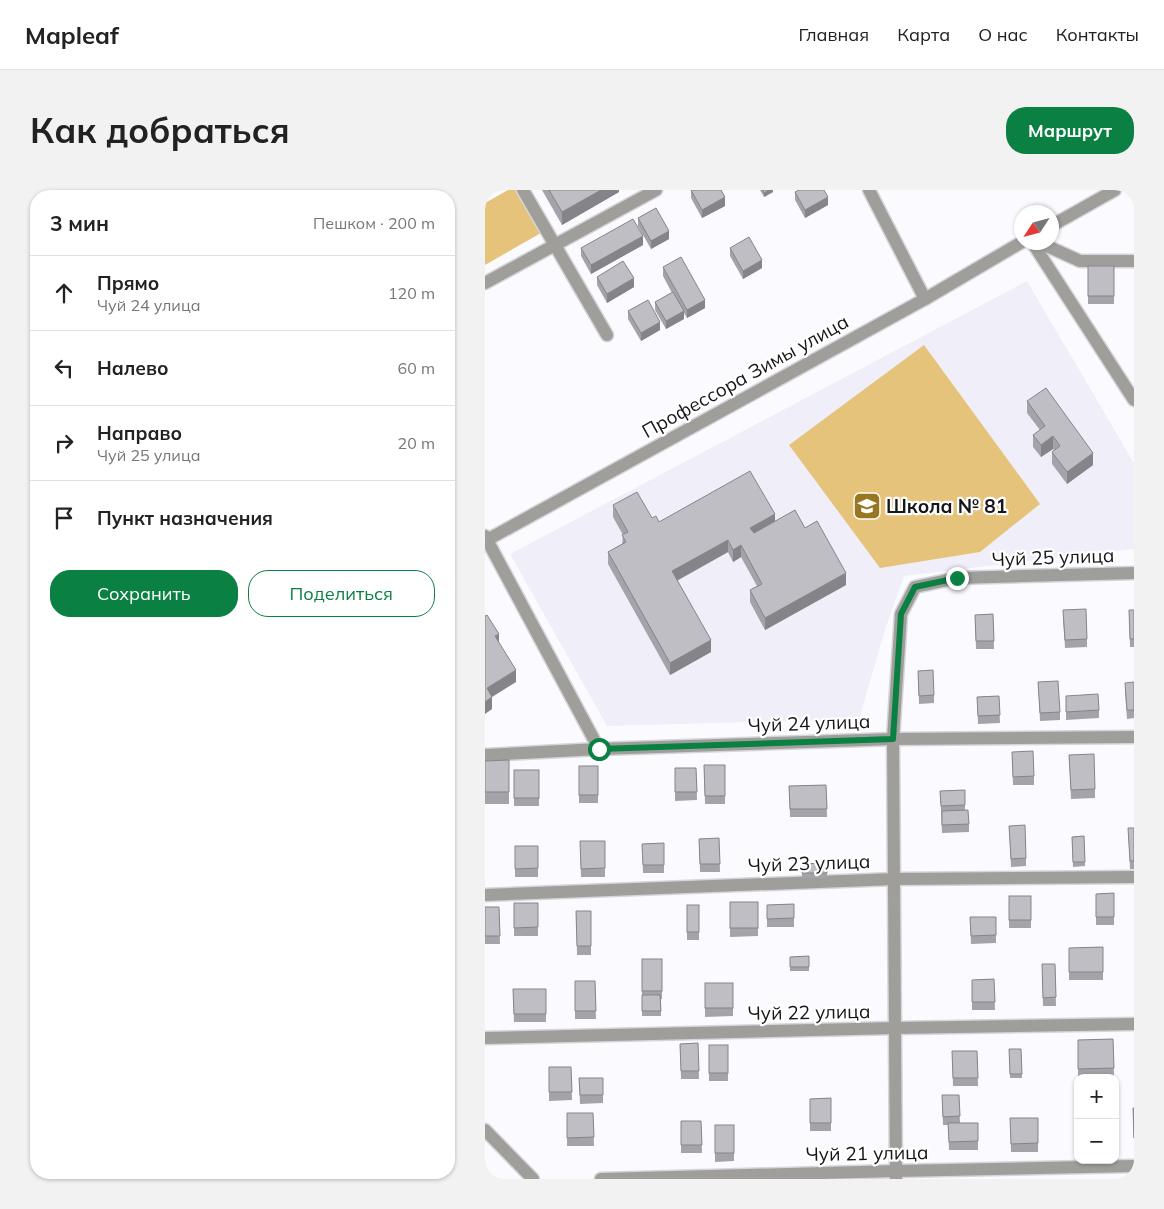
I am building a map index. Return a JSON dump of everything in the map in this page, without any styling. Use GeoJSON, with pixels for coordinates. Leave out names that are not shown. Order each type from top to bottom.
{"type":"FeatureCollection","features":[{"type":"Feature","properties":{"kind":"street"},"geometry":{"type":"LineString","coordinates":[[523,190],[607,335]]}},
{"type":"Feature","properties":{"kind":"street"},"geometry":{"type":"LineString","coordinates":[[485,284],[656,190]]}},
{"type":"Feature","properties":{"kind":"street"},"geometry":{"type":"LineString","coordinates":[[869,190],[925,299]]}},
{"type":"Feature","properties":{"kind":"street"},"geometry":{"type":"LineString","coordinates":[[1059,222],[1115,190]]}},
{"type":"Feature","properties":{"kind":"street","name":"Профессора Зимы улица"},"geometry":{"type":"LineString","coordinates":[[486,539],[925,299],[1014,247]]}},
{"type":"Feature","properties":{"kind":"street"},"geometry":{"type":"LineString","coordinates":[[1037,250],[1132,393]]}},
{"type":"Feature","properties":{"kind":"street"},"geometry":{"type":"LineString","coordinates":[[1055,250],[1080,262],[1134,261]]}},
{"type":"Feature","properties":{"kind":"street"},"geometry":{"type":"LineString","coordinates":[[486,539],[599,749]]}},
{"type":"Feature","properties":{"kind":"street","name":"Чуй 25 улица"},"geometry":{"type":"LineString","coordinates":[[893,739],[901,614],[915,587],[957,578],[1134,573]]}},
{"type":"Feature","properties":{"kind":"street","name":"Чуй 24 улица"},"geometry":{"type":"LineString","coordinates":[[485,755],[599,749],[893,739],[1134,737]]}},
{"type":"Feature","properties":{"kind":"street"},"geometry":{"type":"LineString","coordinates":[[893,739],[896,1175]]}},
{"type":"Feature","properties":{"kind":"street","name":"Чуй 23 улица"},"geometry":{"type":"LineString","coordinates":[[485,895],[894,879],[1134,877]]}},
{"type":"Feature","properties":{"kind":"street","name":"Чуй 22 улица"},"geometry":{"type":"LineString","coordinates":[[485,1038],[1134,1024]]}},
{"type":"Feature","properties":{"kind":"street"},"geometry":{"type":"LineString","coordinates":[[485,1130],[533,1179]]}},
{"type":"Feature","properties":{"kind":"street","name":"Чуй 21 улица"},"geometry":{"type":"LineString","coordinates":[[601,1179],[896,1175],[1134,1166]]}},
{"type":"Feature","properties":{"kind":"shaded area"},"geometry":{"type":"Polygon","coordinates":[[[508,190],[516,190],[541,233],[485,265],[485,203],[508,190]]]}},
{"type":"Feature","properties":{"kind":"shaded area","name":"Школа № 81"},"geometry":{"type":"Polygon","coordinates":[[[1027,281],[1134,463],[1134,549],[904,576],[886,627],[859,719],[607,726],[510,554],[1027,281]]]}},
{"type":"Feature","properties":{"kind":"shaded area"},"geometry":{"type":"Polygon","coordinates":[[[924,345],[1040,504],[980,552],[880,568],[789,445],[924,345]]]}},
{"type":"Feature","properties":{"kind":"building"},"geometry":{"type":"Polygon","coordinates":[[[549,190],[601,190],[562,212],[549,190]]]}},
{"type":"Feature","properties":{"kind":"building"},"geometry":{"type":"Polygon","coordinates":[[[691,190],[721,190],[725,197],[702,210],[691,190]]]}},
{"type":"Feature","properties":{"kind":"building"},"geometry":{"type":"Polygon","coordinates":[[[799,190],[824,190],[828,197],[805,210],[795,192],[799,190]]]}},
{"type":"Feature","properties":{"kind":"building"},"geometry":{"type":"Polygon","coordinates":[[[656,208],[669,231],[651,241],[638,218],[656,208]]]}},
{"type":"Feature","properties":{"kind":"building"},"geometry":{"type":"Polygon","coordinates":[[[633,219],[643,236],[591,265],[581,248],[633,219]]]}},
{"type":"Feature","properties":{"kind":"building"},"geometry":{"type":"Polygon","coordinates":[[[749,237],[762,260],[743,271],[730,248],[749,237]]]}},
{"type":"Feature","properties":{"kind":"building"},"geometry":{"type":"Polygon","coordinates":[[[681,257],[705,300],[687,310],[663,267],[681,257]]]}},
{"type":"Feature","properties":{"kind":"building"},"geometry":{"type":"Polygon","coordinates":[[[623,261],[634,278],[607,294],[597,277],[623,261]]]}},
{"type":"Feature","properties":{"kind":"building"},"geometry":{"type":"Polygon","coordinates":[[[1088,266],[1114,266],[1114,296],[1088,296],[1088,266]]]}},
{"type":"Feature","properties":{"kind":"building"},"geometry":{"type":"Polygon","coordinates":[[[673,292],[684,311],[666,321],[655,302],[673,292]]]}},
{"type":"Feature","properties":{"kind":"building"},"geometry":{"type":"Polygon","coordinates":[[[648,300],[660,322],[641,333],[628,311],[648,300]]]}},
{"type":"Feature","properties":{"kind":"building"},"geometry":{"type":"Polygon","coordinates":[[[1046,388],[1093,453],[1067,472],[1052,452],[1060,446],[1053,436],[1041,445],[1033,435],[1045,426],[1027,401],[1046,388]]]}},
{"type":"Feature","properties":{"kind":"building"},"geometry":{"type":"Polygon","coordinates":[[[750,471],[775,514],[750,528],[754,533],[795,510],[805,528],[817,521],[846,573],[765,618],[750,590],[762,584],[741,545],[733,550],[728,540],[672,571],[711,640],[670,663],[608,552],[626,542],[622,535],[628,532],[613,505],[637,492],[652,518],[656,516],[659,522],[750,471]]]}},
{"type":"Feature","properties":{"kind":"building"},"geometry":{"type":"Polygon","coordinates":[[[1086,609],[1087,639],[1065,640],[1063,610],[1086,609]]]}},
{"type":"Feature","properties":{"kind":"building"},"geometry":{"type":"Polygon","coordinates":[[[1129,610],[1134,610],[1134,639],[1130,639],[1129,610]]]}},
{"type":"Feature","properties":{"kind":"building"},"geometry":{"type":"Polygon","coordinates":[[[993,614],[994,641],[976,641],[975,615],[993,614]]]}},
{"type":"Feature","properties":{"kind":"building"},"geometry":{"type":"Polygon","coordinates":[[[487,615],[499,634],[495,636],[516,670],[487,688],[492,697],[485,702],[485,616],[487,615]]]}},
{"type":"Feature","properties":{"kind":"building"},"geometry":{"type":"Polygon","coordinates":[[[933,670],[934,695],[919,696],[918,671],[933,670]]]}},
{"type":"Feature","properties":{"kind":"building"},"geometry":{"type":"Polygon","coordinates":[[[1058,681],[1060,712],[1040,713],[1038,682],[1058,681]]]}},
{"type":"Feature","properties":{"kind":"building"},"geometry":{"type":"Polygon","coordinates":[[[1134,682],[1134,710],[1127,710],[1125,683],[1134,682]]]}},
{"type":"Feature","properties":{"kind":"building"},"geometry":{"type":"Polygon","coordinates":[[[1098,694],[1099,710],[1066,712],[1066,696],[1098,694]]]}},
{"type":"Feature","properties":{"kind":"building"},"geometry":{"type":"Polygon","coordinates":[[[999,696],[1000,715],[978,716],[977,697],[999,696]]]}},
{"type":"Feature","properties":{"kind":"building"},"geometry":{"type":"Polygon","coordinates":[[[1033,751],[1034,776],[1013,777],[1012,752],[1033,751]]]}},
{"type":"Feature","properties":{"kind":"building"},"geometry":{"type":"Polygon","coordinates":[[[1094,754],[1095,789],[1071,790],[1069,755],[1094,754]]]}},
{"type":"Feature","properties":{"kind":"building"},"geometry":{"type":"Polygon","coordinates":[[[509,760],[509,792],[485,792],[485,761],[509,760]]]}},
{"type":"Feature","properties":{"kind":"building"},"geometry":{"type":"Polygon","coordinates":[[[704,765],[725,765],[725,796],[705,796],[704,765]]]}},
{"type":"Feature","properties":{"kind":"building"},"geometry":{"type":"Polygon","coordinates":[[[579,766],[598,766],[598,795],[579,795],[579,766]]]}},
{"type":"Feature","properties":{"kind":"building"},"geometry":{"type":"Polygon","coordinates":[[[675,768],[696,768],[697,792],[675,792],[675,768]]]}},
{"type":"Feature","properties":{"kind":"building"},"geometry":{"type":"Polygon","coordinates":[[[514,770],[539,770],[539,798],[514,798],[514,770]]]}},
{"type":"Feature","properties":{"kind":"building"},"geometry":{"type":"Polygon","coordinates":[[[826,785],[827,809],[790,809],[789,786],[826,785]]]}},
{"type":"Feature","properties":{"kind":"building"},"geometry":{"type":"Polygon","coordinates":[[[965,790],[965,805],[941,806],[940,791],[965,790]]]}},
{"type":"Feature","properties":{"kind":"building"},"geometry":{"type":"Polygon","coordinates":[[[968,810],[969,824],[942,825],[942,811],[968,810]]]}},
{"type":"Feature","properties":{"kind":"building"},"geometry":{"type":"Polygon","coordinates":[[[1025,825],[1026,858],[1011,859],[1009,826],[1025,825]]]}},
{"type":"Feature","properties":{"kind":"building"},"geometry":{"type":"Polygon","coordinates":[[[1128,828],[1134,828],[1134,861],[1130,861],[1128,828]]]}},
{"type":"Feature","properties":{"kind":"building"},"geometry":{"type":"Polygon","coordinates":[[[1084,836],[1085,862],[1073,862],[1072,837],[1084,836]]]}},
{"type":"Feature","properties":{"kind":"building"},"geometry":{"type":"Polygon","coordinates":[[[719,838],[720,864],[700,864],[699,839],[719,838]]]}},
{"type":"Feature","properties":{"kind":"building"},"geometry":{"type":"Polygon","coordinates":[[[580,841],[605,841],[605,868],[581,869],[580,841]]]}},
{"type":"Feature","properties":{"kind":"building"},"geometry":{"type":"Polygon","coordinates":[[[664,843],[664,865],[643,865],[642,844],[664,843]]]}},
{"type":"Feature","properties":{"kind":"building"},"geometry":{"type":"Polygon","coordinates":[[[515,846],[538,846],[538,868],[515,869],[515,846]]]}},
{"type":"Feature","properties":{"kind":"building"},"geometry":{"type":"Polygon","coordinates":[[[827,863],[827,873],[802,873],[802,864],[827,863]]]}},
{"type":"Feature","properties":{"kind":"building"},"geometry":{"type":"Polygon","coordinates":[[[1114,893],[1114,917],[1096,917],[1096,894],[1114,893]]]}},
{"type":"Feature","properties":{"kind":"building"},"geometry":{"type":"Polygon","coordinates":[[[1009,896],[1031,896],[1031,920],[1009,920],[1009,896]]]}},
{"type":"Feature","properties":{"kind":"building"},"geometry":{"type":"Polygon","coordinates":[[[730,902],[758,902],[758,928],[730,928],[730,902]]]}},
{"type":"Feature","properties":{"kind":"building"},"geometry":{"type":"Polygon","coordinates":[[[514,903],[538,903],[538,927],[514,928],[514,903]]]}},
{"type":"Feature","properties":{"kind":"building"},"geometry":{"type":"Polygon","coordinates":[[[794,904],[794,918],[767,919],[767,905],[794,904]]]}},
{"type":"Feature","properties":{"kind":"building"},"geometry":{"type":"Polygon","coordinates":[[[687,905],[699,905],[699,932],[687,932],[687,905]]]}},
{"type":"Feature","properties":{"kind":"building"},"geometry":{"type":"Polygon","coordinates":[[[485,907],[499,907],[500,936],[485,936],[485,907]]]}},
{"type":"Feature","properties":{"kind":"building"},"geometry":{"type":"Polygon","coordinates":[[[576,911],[591,911],[591,946],[577,946],[576,911]]]}},
{"type":"Feature","properties":{"kind":"building"},"geometry":{"type":"Polygon","coordinates":[[[970,917],[996,917],[996,935],[971,936],[970,917]]]}},
{"type":"Feature","properties":{"kind":"building"},"geometry":{"type":"Polygon","coordinates":[[[1103,947],[1103,972],[1069,972],[1069,948],[1103,947]]]}},
{"type":"Feature","properties":{"kind":"building"},"geometry":{"type":"Polygon","coordinates":[[[809,956],[809,967],[790,967],[790,957],[809,956]]]}},
{"type":"Feature","properties":{"kind":"building"},"geometry":{"type":"Polygon","coordinates":[[[642,959],[662,959],[662,991],[642,991],[642,959]]]}},
{"type":"Feature","properties":{"kind":"building"},"geometry":{"type":"Polygon","coordinates":[[[1042,964],[1055,964],[1056,997],[1043,998],[1042,964]]]}},
{"type":"Feature","properties":{"kind":"building"},"geometry":{"type":"Polygon","coordinates":[[[994,979],[995,1002],[972,1002],[972,980],[994,979]]]}},
{"type":"Feature","properties":{"kind":"building"},"geometry":{"type":"Polygon","coordinates":[[[575,981],[595,981],[596,1011],[575,1011],[575,981]]]}},
{"type":"Feature","properties":{"kind":"building"},"geometry":{"type":"Polygon","coordinates":[[[705,983],[733,983],[733,1008],[705,1008],[705,983]]]}},
{"type":"Feature","properties":{"kind":"building"},"geometry":{"type":"Polygon","coordinates":[[[513,989],[546,989],[546,1014],[514,1014],[513,989]]]}},
{"type":"Feature","properties":{"kind":"building"},"geometry":{"type":"Polygon","coordinates":[[[642,995],[660,995],[661,1011],[642,1011],[642,995]]]}},
{"type":"Feature","properties":{"kind":"building"},"geometry":{"type":"Polygon","coordinates":[[[1113,1039],[1114,1068],[1078,1069],[1078,1040],[1113,1039]]]}},
{"type":"Feature","properties":{"kind":"building"},"geometry":{"type":"Polygon","coordinates":[[[698,1043],[699,1071],[681,1071],[680,1044],[698,1043]]]}},
{"type":"Feature","properties":{"kind":"building"},"geometry":{"type":"Polygon","coordinates":[[[709,1045],[728,1045],[728,1073],[709,1073],[709,1045]]]}},
{"type":"Feature","properties":{"kind":"building"},"geometry":{"type":"Polygon","coordinates":[[[1009,1049],[1021,1049],[1022,1074],[1010,1074],[1009,1049]]]}},
{"type":"Feature","properties":{"kind":"building"},"geometry":{"type":"Polygon","coordinates":[[[952,1051],[977,1051],[978,1078],[953,1078],[952,1051]]]}},
{"type":"Feature","properties":{"kind":"building"},"geometry":{"type":"Polygon","coordinates":[[[549,1067],[571,1067],[572,1092],[549,1092],[549,1067]]]}},
{"type":"Feature","properties":{"kind":"building"},"geometry":{"type":"Polygon","coordinates":[[[579,1078],[603,1078],[603,1095],[580,1095],[579,1078]]]}},
{"type":"Feature","properties":{"kind":"building"},"geometry":{"type":"Polygon","coordinates":[[[942,1095],[959,1095],[960,1116],[943,1117],[942,1095]]]}},
{"type":"Feature","properties":{"kind":"building"},"geometry":{"type":"Polygon","coordinates":[[[831,1098],[831,1123],[810,1123],[810,1099],[831,1098]]]}},
{"type":"Feature","properties":{"kind":"building"},"geometry":{"type":"Polygon","coordinates":[[[567,1113],[593,1113],[594,1137],[567,1138],[567,1113]]]}},
{"type":"Feature","properties":{"kind":"building"},"geometry":{"type":"Polygon","coordinates":[[[1010,1118],[1038,1118],[1038,1143],[1011,1144],[1010,1118]]]}},
{"type":"Feature","properties":{"kind":"building"},"geometry":{"type":"Polygon","coordinates":[[[681,1121],[701,1121],[702,1145],[681,1145],[681,1121]]]}},
{"type":"Feature","properties":{"kind":"building"},"geometry":{"type":"Polygon","coordinates":[[[948,1123],[978,1123],[978,1141],[949,1142],[948,1123]]]}},
{"type":"Feature","properties":{"kind":"building"},"geometry":{"type":"Polygon","coordinates":[[[715,1125],[734,1125],[734,1153],[715,1153],[715,1125]]]}},
{"type":"Feature","properties":{"kind":"place","name":"Школа № 81"},"geometry":{"type":"Point","coordinates":[867,506]}},
{"type":"Feature","properties":{"kind":"route"},"geometry":{"type":"LineString","coordinates":[[599,749],[893,739],[901,614],[915,587],[957,578]]}}]}
